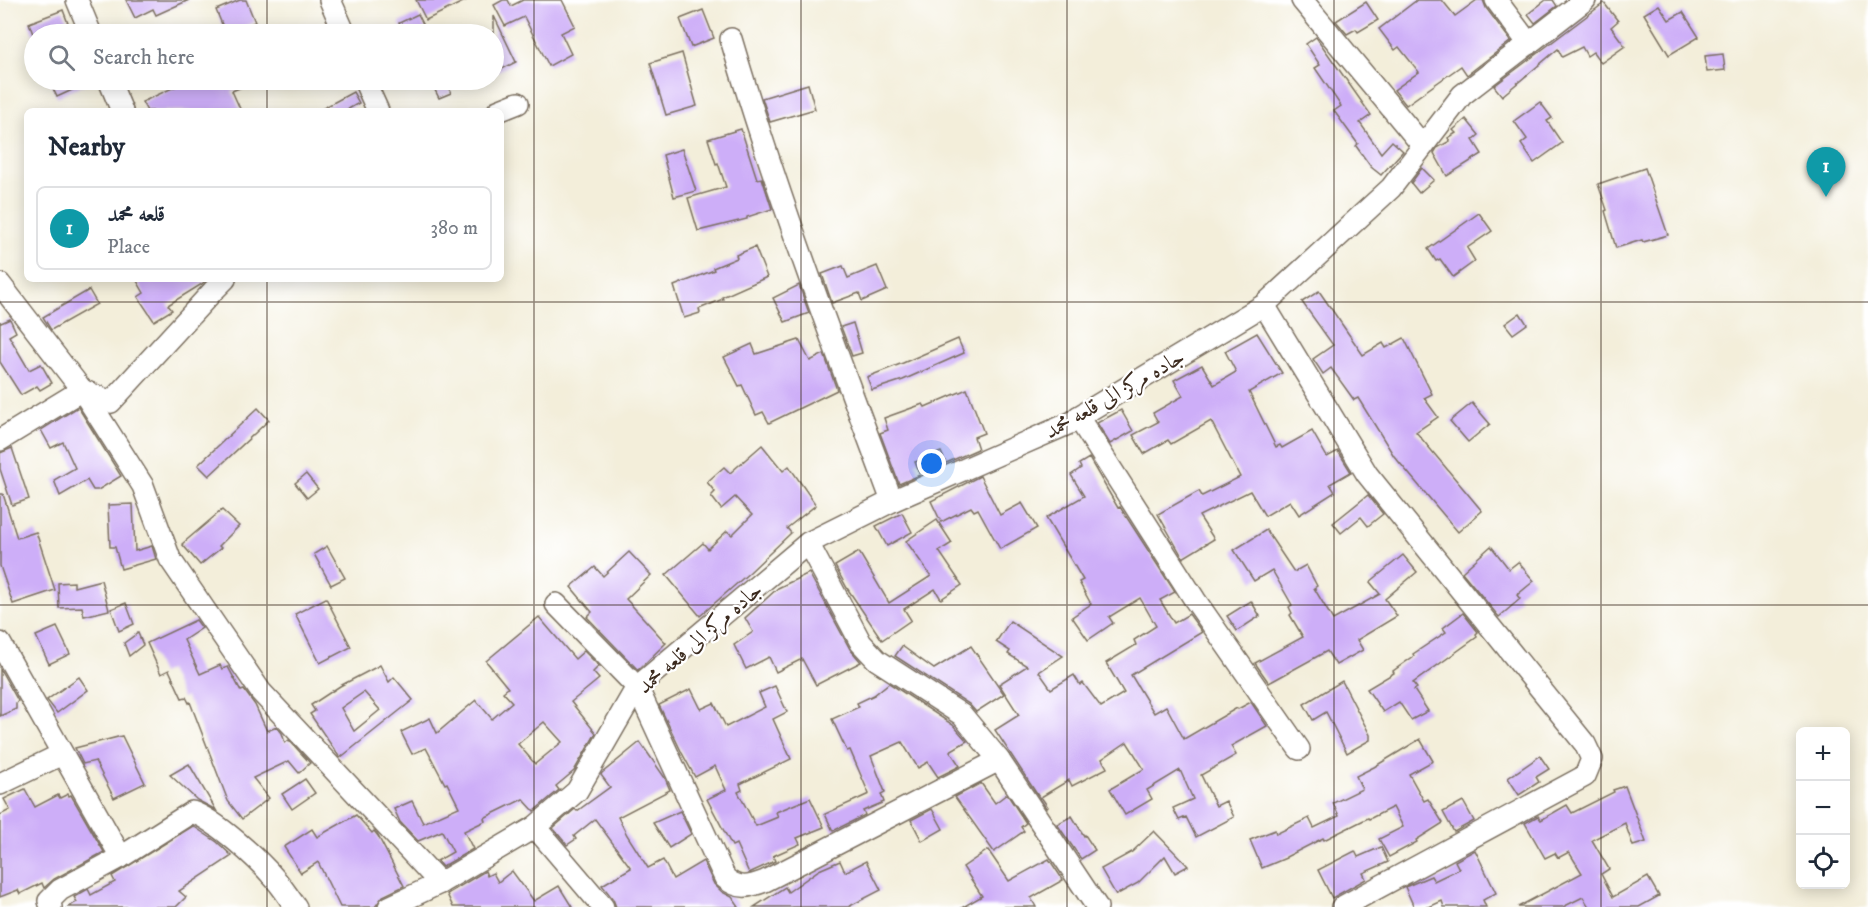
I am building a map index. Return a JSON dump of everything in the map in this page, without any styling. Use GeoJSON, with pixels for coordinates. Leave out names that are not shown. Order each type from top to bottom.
{"type":"FeatureCollection","features":[{"type":"Feature","properties":{"kind":"street"},"geometry":{"type":"LineString","coordinates":[[77,0],[87,24]]}},
{"type":"Feature","properties":{"kind":"street"},"geometry":{"type":"LineString","coordinates":[[330,0],[341,24]]}},
{"type":"Feature","properties":{"kind":"street"},"geometry":{"type":"LineString","coordinates":[[1302,0],[1423,146]]}},
{"type":"Feature","properties":{"kind":"street"},"geometry":{"type":"LineString","coordinates":[[1496,0],[1529,44]]}},
{"type":"Feature","properties":{"kind":"street","name":"جاده مرکز الی قلعه محمد"},"geometry":{"type":"LineString","coordinates":[[389,907],[440,883],[536,827],[577,791],[637,687],[808,543],[892,501],[1077,420],[1078,417],[1264,305],[1391,188],[1462,95],[1585,0]]}},
{"type":"Feature","properties":{"kind":"street"},"geometry":{"type":"LineString","coordinates":[[731,39],[753,114],[810,278],[892,501]]}},
{"type":"Feature","properties":{"kind":"street"},"geometry":{"type":"LineString","coordinates":[[113,90],[121,108]]}},
{"type":"Feature","properties":{"kind":"street"},"geometry":{"type":"LineString","coordinates":[[369,90],[377,108]]}},
{"type":"Feature","properties":{"kind":"street"},"geometry":{"type":"LineString","coordinates":[[504,109],[518,103]]}},
{"type":"Feature","properties":{"kind":"street"},"geometry":{"type":"LineString","coordinates":[[82,390],[111,402],[215,283]]}},
{"type":"Feature","properties":{"kind":"street"},"geometry":{"type":"LineString","coordinates":[[0,284],[82,390],[143,486],[170,559],[261,692],[440,883]]}},
{"type":"Feature","properties":{"kind":"street"},"geometry":{"type":"LineString","coordinates":[[1264,305],[1367,474],[1585,744],[1592,759],[1585,776],[1342,907]]}},
{"type":"Feature","properties":{"kind":"street"},"geometry":{"type":"LineString","coordinates":[[0,440],[82,390]]}},
{"type":"Feature","properties":{"kind":"street"},"geometry":{"type":"LineString","coordinates":[[1078,417],[1195,600],[1299,750]]}},
{"type":"Feature","properties":{"kind":"street"},"geometry":{"type":"LineString","coordinates":[[808,543],[861,643],[877,660],[962,715],[999,760],[1097,907]]}},
{"type":"Feature","properties":{"kind":"street"},"geometry":{"type":"LineString","coordinates":[[556,604],[637,687],[725,878],[742,888],[765,880],[999,760]]}},
{"type":"Feature","properties":{"kind":"street"},"geometry":{"type":"LineString","coordinates":[[0,643],[121,857]]}},
{"type":"Feature","properties":{"kind":"street"},"geometry":{"type":"LineString","coordinates":[[0,784],[62,754]]}},
{"type":"Feature","properties":{"kind":"street"},"geometry":{"type":"LineString","coordinates":[[51,907],[49,901],[60,890],[121,857],[192,812],[203,815],[236,842],[277,880],[296,907]]}},
{"type":"Feature","properties":{"kind":"street"},"geometry":{"type":"LineString","coordinates":[[536,827],[603,907]]}},
{"type":"Feature","properties":{"kind":"building"},"geometry":{"type":"Polygon","coordinates":[[[126,0],[189,0],[156,15],[153,9],[135,18],[126,0]]]}},
{"type":"Feature","properties":{"kind":"building"},"geometry":{"type":"Polygon","coordinates":[[[240,0],[246,0],[255,22],[222,24],[216,10],[240,0]]]}},
{"type":"Feature","properties":{"kind":"building"},"geometry":{"type":"Polygon","coordinates":[[[416,0],[467,0],[426,20],[416,0]]]}},
{"type":"Feature","properties":{"kind":"building"},"geometry":{"type":"Polygon","coordinates":[[[503,0],[508,0],[511,6],[523,0],[562,0],[575,26],[561,33],[571,54],[549,66],[524,17],[505,26],[494,5],[503,0]]]}},
{"type":"Feature","properties":{"kind":"building"},"geometry":{"type":"Polygon","coordinates":[[[1417,0],[1442,0],[1455,16],[1477,0],[1483,0],[1486,8],[1511,41],[1467,75],[1461,66],[1406,105],[1394,90],[1419,72],[1399,47],[1395,50],[1379,29],[1417,0]]]}},
{"type":"Feature","properties":{"kind":"building"},"geometry":{"type":"Polygon","coordinates":[[[1546,0],[1553,0],[1557,6],[1535,23],[1528,14],[1546,0]]]}},
{"type":"Feature","properties":{"kind":"building"},"geometry":{"type":"Polygon","coordinates":[[[1366,2],[1378,20],[1358,32],[1356,29],[1347,34],[1336,21],[1366,2]]]}},
{"type":"Feature","properties":{"kind":"building"},"geometry":{"type":"Polygon","coordinates":[[[1604,3],[1618,21],[1611,27],[1625,46],[1601,63],[1593,52],[1587,56],[1582,47],[1562,57],[1558,49],[1502,96],[1494,86],[1604,3]]]}},
{"type":"Feature","properties":{"kind":"building"},"geometry":{"type":"Polygon","coordinates":[[[1659,5],[1669,20],[1683,12],[1699,37],[1669,55],[1644,14],[1659,5]]]}},
{"type":"Feature","properties":{"kind":"building"},"geometry":{"type":"Polygon","coordinates":[[[63,10],[68,24],[29,24],[63,10]]]}},
{"type":"Feature","properties":{"kind":"building"},"geometry":{"type":"Polygon","coordinates":[[[703,10],[714,38],[691,47],[680,19],[703,10]]]}},
{"type":"Feature","properties":{"kind":"building"},"geometry":{"type":"Polygon","coordinates":[[[418,14],[423,24],[400,24],[418,14]]]}},
{"type":"Feature","properties":{"kind":"building"},"geometry":{"type":"Polygon","coordinates":[[[504,37],[516,62],[504,68],[504,37]]]}},
{"type":"Feature","properties":{"kind":"building"},"geometry":{"type":"Polygon","coordinates":[[[1316,37],[1371,115],[1360,123],[1381,153],[1392,141],[1403,151],[1381,175],[1371,167],[1356,146],[1358,144],[1334,111],[1341,106],[1315,68],[1320,65],[1306,44],[1316,37]]]}},
{"type":"Feature","properties":{"kind":"building"},"geometry":{"type":"Polygon","coordinates":[[[682,53],[697,106],[666,115],[650,63],[682,53]]]}},
{"type":"Feature","properties":{"kind":"building"},"geometry":{"type":"Polygon","coordinates":[[[1723,54],[1725,70],[1707,72],[1705,56],[1723,54]]]}},
{"type":"Feature","properties":{"kind":"building"},"geometry":{"type":"Polygon","coordinates":[[[808,84],[815,109],[770,122],[762,98],[808,84]]]}},
{"type":"Feature","properties":{"kind":"building"},"geometry":{"type":"Polygon","coordinates":[[[54,90],[72,90],[57,97],[54,90]]]}},
{"type":"Feature","properties":{"kind":"building"},"geometry":{"type":"Polygon","coordinates":[[[168,90],[234,90],[232,91],[240,108],[145,108],[142,102],[168,90]]]}},
{"type":"Feature","properties":{"kind":"building"},"geometry":{"type":"Polygon","coordinates":[[[435,90],[450,90],[451,93],[439,98],[435,90]]]}},
{"type":"Feature","properties":{"kind":"building"},"geometry":{"type":"Polygon","coordinates":[[[353,92],[359,103],[350,108],[324,108],[353,92]]]}},
{"type":"Feature","properties":{"kind":"building"},"geometry":{"type":"Polygon","coordinates":[[[1540,102],[1552,118],[1547,121],[1562,143],[1534,163],[1521,144],[1527,139],[1514,121],[1540,102]]]}},
{"type":"Feature","properties":{"kind":"building"},"geometry":{"type":"Polygon","coordinates":[[[1466,119],[1479,135],[1473,140],[1482,154],[1447,176],[1434,153],[1437,148],[1450,141],[1448,138],[1456,133],[1453,130],[1466,119]]]}},
{"type":"Feature","properties":{"kind":"building"},"geometry":{"type":"Polygon","coordinates":[[[741,129],[757,179],[762,178],[772,209],[747,217],[747,219],[698,231],[688,198],[726,187],[708,139],[741,129]]]}},
{"type":"Feature","properties":{"kind":"building"},"geometry":{"type":"Polygon","coordinates":[[[682,149],[696,191],[674,197],[663,155],[682,149]]]}},
{"type":"Feature","properties":{"kind":"building"},"geometry":{"type":"Polygon","coordinates":[[[1422,168],[1434,180],[1419,193],[1411,183],[1422,168]]]}},
{"type":"Feature","properties":{"kind":"building"},"geometry":{"type":"Polygon","coordinates":[[[1645,168],[1668,235],[1616,248],[1598,184],[1645,168]]]}},
{"type":"Feature","properties":{"kind":"building"},"geometry":{"type":"Polygon","coordinates":[[[1479,213],[1492,231],[1467,248],[1475,261],[1453,277],[1440,259],[1436,261],[1428,249],[1479,213]]]}},
{"type":"Feature","properties":{"kind":"building"},"geometry":{"type":"Polygon","coordinates":[[[755,247],[767,277],[699,309],[700,313],[684,318],[674,286],[714,270],[713,268],[737,258],[736,255],[755,247]]]}},
{"type":"Feature","properties":{"kind":"building"},"geometry":{"type":"Polygon","coordinates":[[[843,266],[848,278],[877,266],[887,290],[862,301],[859,293],[832,303],[822,274],[843,266]]]}},
{"type":"Feature","properties":{"kind":"building"},"geometry":{"type":"Polygon","coordinates":[[[138,282],[204,282],[168,305],[172,310],[154,321],[138,297],[144,293],[138,282]]]}},
{"type":"Feature","properties":{"kind":"building"},"geometry":{"type":"Polygon","coordinates":[[[799,285],[809,313],[785,322],[773,298],[799,285]]]}},
{"type":"Feature","properties":{"kind":"building"},"geometry":{"type":"Polygon","coordinates":[[[89,290],[97,304],[51,330],[43,317],[89,290]]]}},
{"type":"Feature","properties":{"kind":"building"},"geometry":{"type":"Polygon","coordinates":[[[1319,291],[1363,355],[1383,343],[1386,348],[1404,338],[1432,394],[1424,398],[1438,417],[1416,432],[1482,511],[1458,532],[1394,456],[1358,398],[1354,400],[1331,368],[1323,374],[1313,359],[1333,345],[1302,302],[1319,291]]]}},
{"type":"Feature","properties":{"kind":"building"},"geometry":{"type":"Polygon","coordinates":[[[1520,313],[1527,324],[1513,334],[1505,324],[1520,313]]]}},
{"type":"Feature","properties":{"kind":"building"},"geometry":{"type":"Polygon","coordinates":[[[10,319],[16,332],[9,336],[29,370],[41,364],[52,383],[40,390],[37,386],[21,395],[0,362],[0,321],[1,323],[10,319]]]}},
{"type":"Feature","properties":{"kind":"building"},"geometry":{"type":"Polygon","coordinates":[[[853,323],[862,353],[852,356],[841,327],[853,323]]]}},
{"type":"Feature","properties":{"kind":"building"},"geometry":{"type":"Polygon","coordinates":[[[1257,333],[1282,373],[1249,392],[1276,447],[1280,445],[1282,448],[1312,431],[1327,457],[1338,451],[1351,472],[1330,484],[1335,492],[1299,515],[1290,501],[1265,516],[1250,491],[1199,516],[1214,539],[1183,558],[1158,514],[1199,491],[1202,496],[1240,477],[1211,421],[1171,444],[1168,440],[1144,454],[1133,435],[1158,422],[1153,413],[1183,396],[1174,380],[1202,365],[1214,385],[1236,372],[1225,351],[1257,333]]]}},
{"type":"Feature","properties":{"kind":"building"},"geometry":{"type":"Polygon","coordinates":[[[958,339],[964,353],[903,380],[872,390],[867,377],[958,339]]]}},
{"type":"Feature","properties":{"kind":"building"},"geometry":{"type":"Polygon","coordinates":[[[799,340],[810,361],[824,354],[837,390],[769,423],[763,412],[756,415],[742,385],[739,386],[724,357],[752,344],[756,354],[799,340]]]}},
{"type":"Feature","properties":{"kind":"building"},"geometry":{"type":"Polygon","coordinates":[[[967,389],[984,433],[974,437],[978,449],[946,463],[941,452],[915,462],[920,475],[899,484],[880,433],[888,430],[884,418],[923,404],[925,407],[967,389]]]}},
{"type":"Feature","properties":{"kind":"building"},"geometry":{"type":"Polygon","coordinates":[[[1472,403],[1490,424],[1468,442],[1450,421],[1472,403]]]}},
{"type":"Feature","properties":{"kind":"building"},"geometry":{"type":"Polygon","coordinates":[[[78,407],[121,476],[98,490],[93,490],[87,480],[60,496],[54,480],[75,468],[63,442],[51,448],[41,430],[78,407]]]}},
{"type":"Feature","properties":{"kind":"building"},"geometry":{"type":"Polygon","coordinates":[[[258,408],[269,420],[209,476],[198,465],[258,408]]]}},
{"type":"Feature","properties":{"kind":"building"},"geometry":{"type":"Polygon","coordinates":[[[1121,410],[1133,431],[1110,444],[1097,423],[1121,410]]]}},
{"type":"Feature","properties":{"kind":"building"},"geometry":{"type":"Polygon","coordinates":[[[762,445],[783,471],[789,466],[816,505],[787,528],[791,533],[700,616],[666,575],[703,543],[708,549],[727,531],[732,535],[752,515],[735,497],[721,509],[711,496],[715,492],[707,482],[724,467],[730,473],[762,445]]]}},
{"type":"Feature","properties":{"kind":"building"},"geometry":{"type":"Polygon","coordinates":[[[12,448],[29,499],[12,505],[0,469],[0,453],[12,448]]]}},
{"type":"Feature","properties":{"kind":"building"},"geometry":{"type":"Polygon","coordinates":[[[1089,458],[1118,508],[1120,507],[1175,592],[1160,600],[1174,623],[1189,614],[1202,632],[1131,675],[1154,713],[1166,706],[1184,739],[1251,702],[1267,726],[1231,746],[1236,755],[1201,775],[1216,806],[1226,801],[1234,817],[1196,837],[1186,817],[1179,820],[1173,808],[1193,799],[1180,770],[1147,790],[1152,799],[1125,815],[1110,789],[1144,769],[1127,742],[1102,759],[1107,768],[1072,786],[1069,780],[1041,797],[1048,807],[1046,808],[995,730],[1019,715],[999,684],[1027,666],[1008,654],[1010,651],[996,642],[1010,621],[1063,656],[1039,672],[1051,689],[1074,675],[1080,685],[1083,683],[1101,707],[1124,693],[1106,663],[1136,645],[1134,640],[1156,626],[1140,598],[1109,617],[1113,623],[1088,640],[1072,617],[1091,604],[1079,582],[1083,580],[1046,518],[1084,496],[1071,475],[1081,468],[1079,464],[1089,458]]]}},
{"type":"Feature","properties":{"kind":"building"},"geometry":{"type":"Polygon","coordinates":[[[306,474],[318,489],[307,498],[295,483],[306,474]]]}},
{"type":"Feature","properties":{"kind":"building"},"geometry":{"type":"Polygon","coordinates":[[[980,476],[1000,515],[1022,503],[1037,528],[1000,549],[978,509],[974,511],[971,507],[941,522],[931,501],[980,476]]]}},
{"type":"Feature","properties":{"kind":"building"},"geometry":{"type":"Polygon","coordinates":[[[0,494],[3,494],[17,538],[36,532],[55,590],[13,604],[0,566],[0,494]]]}},
{"type":"Feature","properties":{"kind":"building"},"geometry":{"type":"Polygon","coordinates":[[[1368,495],[1383,514],[1368,526],[1361,517],[1341,533],[1333,523],[1368,495]]]}},
{"type":"Feature","properties":{"kind":"building"},"geometry":{"type":"Polygon","coordinates":[[[133,504],[135,551],[152,546],[156,559],[121,569],[115,547],[110,547],[108,505],[133,504]]]}},
{"type":"Feature","properties":{"kind":"building"},"geometry":{"type":"Polygon","coordinates":[[[222,510],[239,526],[219,546],[221,548],[200,565],[182,544],[222,510]]]}},
{"type":"Feature","properties":{"kind":"building"},"geometry":{"type":"Polygon","coordinates":[[[902,513],[912,532],[887,546],[876,526],[902,513]]]}},
{"type":"Feature","properties":{"kind":"building"},"geometry":{"type":"Polygon","coordinates":[[[937,520],[952,543],[939,551],[962,585],[941,599],[935,589],[904,609],[911,620],[882,640],[835,566],[859,552],[889,603],[931,576],[906,541],[937,520]]]}},
{"type":"Feature","properties":{"kind":"building"},"geometry":{"type":"Polygon","coordinates":[[[1266,530],[1294,572],[1306,565],[1317,586],[1314,588],[1333,620],[1380,594],[1370,582],[1403,555],[1417,572],[1385,599],[1397,616],[1357,640],[1363,650],[1336,665],[1327,651],[1269,683],[1255,663],[1303,637],[1290,615],[1292,613],[1289,607],[1292,605],[1272,570],[1254,581],[1234,550],[1266,530]]]}},
{"type":"Feature","properties":{"kind":"building"},"geometry":{"type":"Polygon","coordinates":[[[327,546],[345,578],[331,585],[314,554],[327,546]]]}},
{"type":"Feature","properties":{"kind":"building"},"geometry":{"type":"Polygon","coordinates":[[[1491,546],[1509,569],[1518,562],[1534,581],[1517,595],[1520,599],[1499,617],[1462,572],[1491,546]]]}},
{"type":"Feature","properties":{"kind":"building"},"geometry":{"type":"Polygon","coordinates":[[[629,552],[651,575],[626,599],[666,643],[638,670],[587,617],[592,612],[571,587],[595,567],[603,576],[629,552]]]}},
{"type":"Feature","properties":{"kind":"building"},"geometry":{"type":"Polygon","coordinates":[[[809,573],[850,649],[861,662],[816,685],[802,659],[776,672],[769,657],[746,669],[734,645],[753,632],[745,618],[778,588],[809,573]]]}},
{"type":"Feature","properties":{"kind":"building"},"geometry":{"type":"Polygon","coordinates":[[[101,580],[109,610],[84,616],[82,607],[59,608],[58,583],[74,582],[74,587],[101,580]]]}},
{"type":"Feature","properties":{"kind":"building"},"geometry":{"type":"Polygon","coordinates":[[[326,598],[351,647],[320,663],[295,614],[326,598]]]}},
{"type":"Feature","properties":{"kind":"building"},"geometry":{"type":"Polygon","coordinates":[[[1251,601],[1260,616],[1237,631],[1227,616],[1251,601]]]}},
{"type":"Feature","properties":{"kind":"building"},"geometry":{"type":"Polygon","coordinates":[[[126,603],[134,624],[119,631],[111,609],[126,603]]]}},
{"type":"Feature","properties":{"kind":"building"},"geometry":{"type":"Polygon","coordinates":[[[1463,613],[1478,632],[1477,637],[1413,683],[1417,688],[1414,690],[1428,711],[1411,720],[1399,702],[1383,712],[1367,689],[1394,673],[1393,671],[1414,656],[1413,654],[1446,632],[1443,628],[1463,613]]]}},
{"type":"Feature","properties":{"kind":"building"},"geometry":{"type":"Polygon","coordinates":[[[539,617],[575,659],[584,651],[599,666],[593,672],[599,679],[571,702],[596,733],[574,771],[556,786],[559,790],[534,811],[523,799],[484,818],[485,821],[464,831],[473,849],[442,867],[437,861],[453,852],[442,831],[418,841],[400,822],[394,809],[412,801],[423,823],[459,807],[426,748],[412,754],[401,732],[430,718],[437,733],[476,700],[492,719],[512,702],[503,692],[508,688],[486,661],[539,617]],[[544,722],[518,744],[535,764],[562,742],[544,722]]]}},
{"type":"Feature","properties":{"kind":"building"},"geometry":{"type":"Polygon","coordinates":[[[196,620],[202,628],[184,640],[200,674],[220,665],[222,669],[228,667],[241,691],[244,690],[255,705],[267,731],[277,727],[285,743],[289,740],[310,763],[299,773],[289,761],[253,778],[269,798],[242,819],[228,801],[190,702],[186,697],[182,698],[169,670],[161,674],[147,643],[196,620]]]}},
{"type":"Feature","properties":{"kind":"building"},"geometry":{"type":"Polygon","coordinates":[[[57,627],[70,654],[49,664],[36,636],[57,627]]]}},
{"type":"Feature","properties":{"kind":"building"},"geometry":{"type":"Polygon","coordinates":[[[138,633],[143,645],[129,656],[124,643],[138,633]]]}},
{"type":"Feature","properties":{"kind":"building"},"geometry":{"type":"Polygon","coordinates":[[[902,646],[934,669],[971,646],[1004,694],[976,712],[969,704],[895,656],[902,646]]]}},
{"type":"Feature","properties":{"kind":"building"},"geometry":{"type":"Polygon","coordinates":[[[380,665],[389,682],[394,677],[413,700],[340,758],[310,714],[315,711],[311,705],[340,686],[380,665]],[[364,692],[341,708],[354,731],[380,710],[364,692]]]}},
{"type":"Feature","properties":{"kind":"building"},"geometry":{"type":"Polygon","coordinates":[[[0,669],[18,701],[16,709],[0,716],[0,669]]]}},
{"type":"Feature","properties":{"kind":"building"},"geometry":{"type":"Polygon","coordinates":[[[79,677],[88,690],[57,713],[47,700],[79,677]]]}},
{"type":"Feature","properties":{"kind":"building"},"geometry":{"type":"Polygon","coordinates":[[[1342,681],[1370,735],[1370,740],[1347,753],[1326,712],[1313,720],[1304,704],[1342,681]]]}},
{"type":"Feature","properties":{"kind":"building"},"geometry":{"type":"Polygon","coordinates":[[[889,683],[953,725],[967,741],[950,751],[960,766],[938,777],[928,762],[918,768],[902,742],[871,756],[885,792],[881,794],[884,802],[863,811],[865,815],[833,831],[825,814],[869,794],[850,750],[847,751],[832,719],[859,707],[857,703],[874,695],[889,683]]]}},
{"type":"Feature","properties":{"kind":"building"},"geometry":{"type":"Polygon","coordinates":[[[775,686],[787,712],[773,719],[791,759],[740,784],[742,790],[738,792],[756,826],[778,817],[776,812],[810,798],[824,827],[797,838],[800,844],[773,856],[775,861],[749,873],[736,844],[732,846],[707,799],[726,790],[715,766],[695,777],[659,705],[691,689],[701,709],[714,703],[726,727],[765,707],[759,693],[775,686]]]}},
{"type":"Feature","properties":{"kind":"building"},"geometry":{"type":"Polygon","coordinates":[[[122,736],[145,783],[114,798],[95,761],[83,764],[75,748],[122,736]]]}},
{"type":"Feature","properties":{"kind":"building"},"geometry":{"type":"Polygon","coordinates":[[[1420,739],[1433,761],[1409,774],[1424,801],[1428,799],[1443,823],[1416,840],[1417,842],[1389,857],[1379,839],[1403,827],[1393,807],[1262,868],[1250,840],[1275,830],[1276,834],[1309,818],[1314,828],[1339,816],[1333,803],[1362,789],[1356,776],[1420,739]]]}},
{"type":"Feature","properties":{"kind":"building"},"geometry":{"type":"Polygon","coordinates":[[[640,742],[665,778],[670,790],[618,817],[627,835],[648,868],[663,860],[673,879],[703,861],[714,884],[722,892],[732,897],[739,907],[616,907],[602,885],[631,868],[595,819],[574,836],[576,839],[567,845],[553,828],[575,809],[577,811],[610,787],[601,775],[602,773],[640,742]]]}},
{"type":"Feature","properties":{"kind":"building"},"geometry":{"type":"Polygon","coordinates":[[[1540,756],[1549,769],[1536,777],[1539,782],[1519,795],[1508,778],[1540,756]]]}},
{"type":"Feature","properties":{"kind":"building"},"geometry":{"type":"Polygon","coordinates":[[[189,764],[216,810],[197,800],[170,775],[189,764]]]}},
{"type":"Feature","properties":{"kind":"building"},"geometry":{"type":"Polygon","coordinates":[[[305,779],[315,793],[292,809],[282,794],[305,779]]]}},
{"type":"Feature","properties":{"kind":"building"},"geometry":{"type":"Polygon","coordinates":[[[981,783],[995,803],[1007,794],[1026,823],[1021,827],[1024,831],[994,852],[955,797],[981,783]]]}},
{"type":"Feature","properties":{"kind":"building"},"geometry":{"type":"Polygon","coordinates":[[[1625,786],[1646,842],[1633,846],[1625,823],[1592,840],[1609,869],[1601,874],[1613,897],[1648,877],[1659,896],[1639,907],[1589,907],[1583,897],[1563,907],[1518,907],[1582,873],[1569,852],[1558,858],[1555,853],[1545,858],[1525,823],[1538,816],[1541,820],[1567,805],[1572,813],[1614,792],[1613,790],[1625,786]]]}},
{"type":"Feature","properties":{"kind":"building"},"geometry":{"type":"Polygon","coordinates":[[[25,789],[35,807],[58,795],[60,798],[71,795],[104,852],[54,879],[44,888],[42,883],[20,894],[18,890],[0,897],[0,815],[10,810],[4,799],[25,789]]]}},
{"type":"Feature","properties":{"kind":"building"},"geometry":{"type":"Polygon","coordinates":[[[1463,801],[1474,821],[1454,832],[1443,812],[1463,801]]]}},
{"type":"Feature","properties":{"kind":"building"},"geometry":{"type":"Polygon","coordinates":[[[932,809],[943,829],[922,841],[911,820],[932,809]]]}},
{"type":"Feature","properties":{"kind":"building"},"geometry":{"type":"Polygon","coordinates":[[[680,811],[691,834],[669,848],[653,823],[680,811]]]}},
{"type":"Feature","properties":{"kind":"building"},"geometry":{"type":"Polygon","coordinates":[[[356,815],[372,833],[374,831],[378,836],[404,886],[383,896],[375,907],[340,907],[318,862],[301,873],[284,847],[312,829],[317,837],[356,815]]]}},
{"type":"Feature","properties":{"kind":"building"},"geometry":{"type":"Polygon","coordinates":[[[1072,816],[1095,850],[1081,859],[1057,824],[1072,816]]]}},
{"type":"Feature","properties":{"kind":"building"},"geometry":{"type":"Polygon","coordinates":[[[193,826],[217,842],[232,856],[179,891],[186,897],[176,907],[68,907],[77,902],[74,897],[88,889],[91,895],[115,882],[112,876],[193,826]]]}},
{"type":"Feature","properties":{"kind":"building"},"geometry":{"type":"Polygon","coordinates":[[[1154,831],[1188,866],[1175,873],[1165,856],[1138,883],[1116,895],[1101,869],[1132,852],[1154,831]]]}},
{"type":"Feature","properties":{"kind":"building"},"geometry":{"type":"Polygon","coordinates":[[[1381,847],[1388,862],[1363,873],[1366,879],[1332,898],[1318,870],[1355,851],[1358,857],[1381,847]]]}},
{"type":"Feature","properties":{"kind":"building"},"geometry":{"type":"Polygon","coordinates":[[[988,850],[1009,881],[1049,859],[1063,880],[1031,898],[1036,907],[963,907],[982,896],[963,867],[988,850]]]}},
{"type":"Feature","properties":{"kind":"building"},"geometry":{"type":"Polygon","coordinates":[[[1475,850],[1496,893],[1483,900],[1486,907],[1444,907],[1442,901],[1429,907],[1414,907],[1405,887],[1431,876],[1434,881],[1459,869],[1455,861],[1475,850]]]}},
{"type":"Feature","properties":{"kind":"building"},"geometry":{"type":"Polygon","coordinates":[[[840,861],[845,872],[866,861],[881,890],[848,907],[754,907],[785,887],[788,892],[819,870],[840,861]]]}},
{"type":"Feature","properties":{"kind":"building"},"geometry":{"type":"Polygon","coordinates":[[[485,871],[487,876],[493,873],[498,882],[512,871],[534,901],[559,886],[572,907],[453,907],[447,894],[485,871]]]}},
{"type":"Feature","properties":{"kind":"place","name":"قلعه محمد"},"geometry":{"type":"Point","coordinates":[1826,197]}}]}
